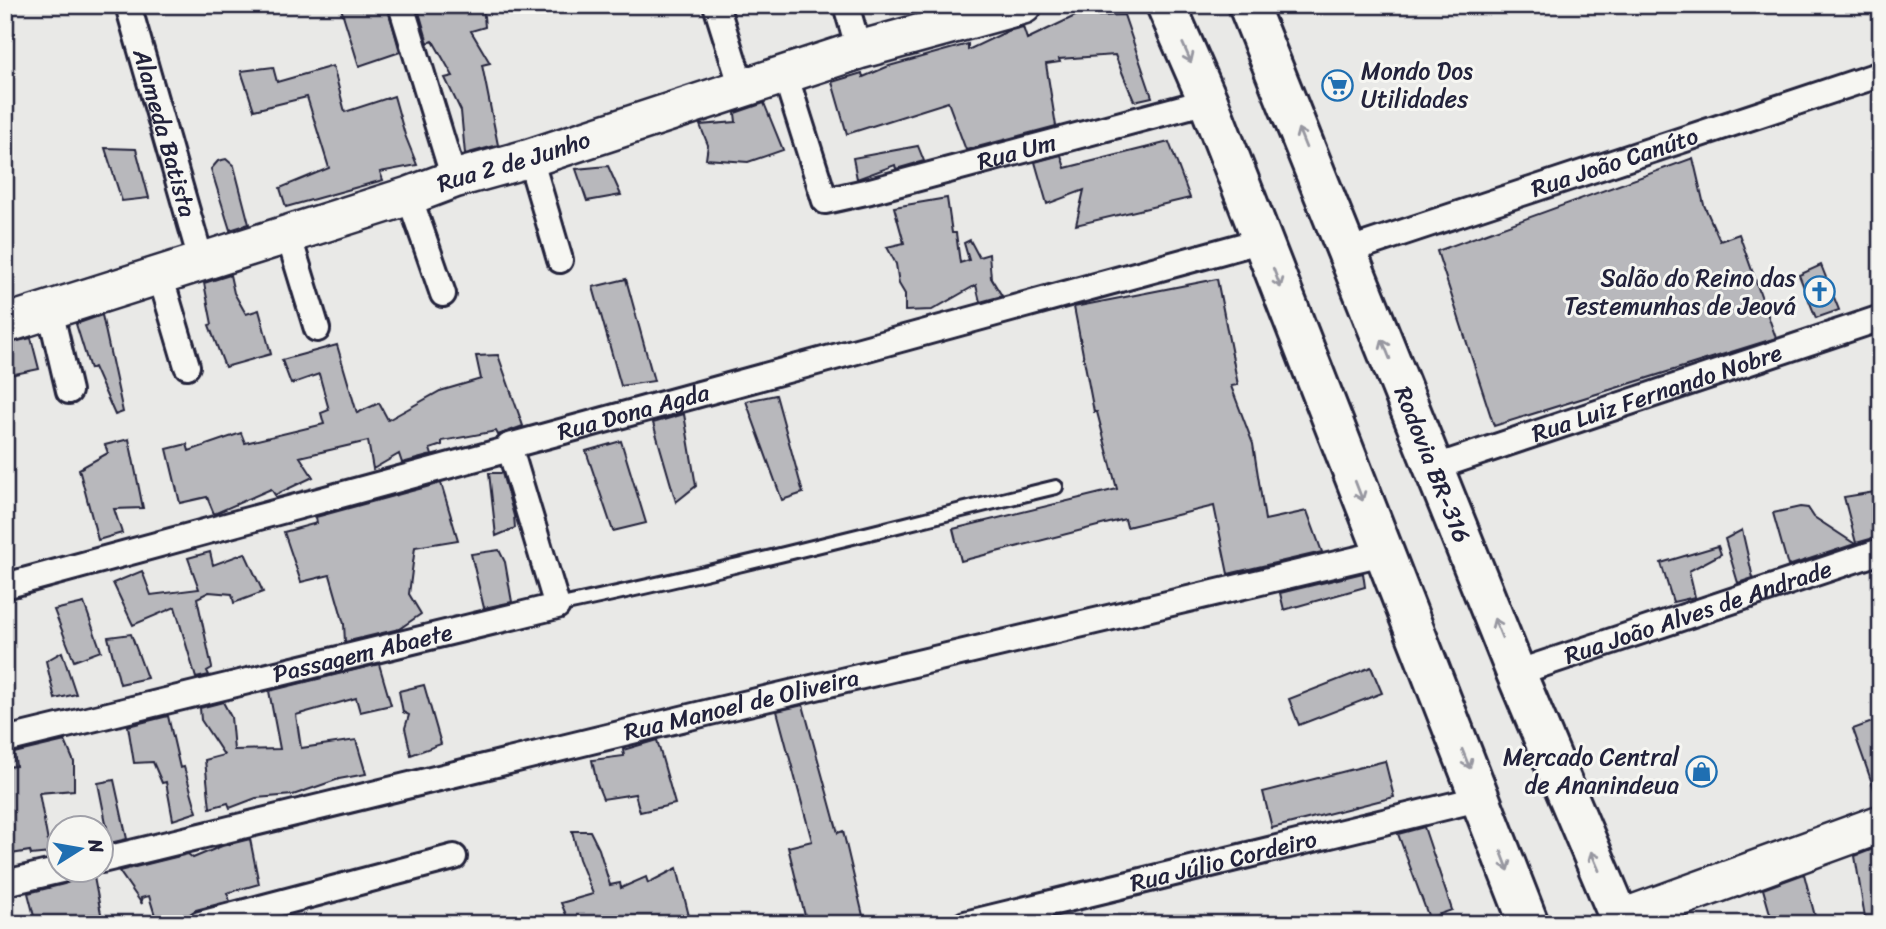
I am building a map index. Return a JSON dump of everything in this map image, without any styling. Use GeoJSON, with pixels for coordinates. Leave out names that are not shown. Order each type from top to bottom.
{"type":"FeatureCollection","features":[{"type":"Feature","properties":{"kind":"highway"},"geometry":{"type":"LineString","coordinates":[[1166,5],[1208,101],[1263,240],[1529,924]]}},
{"type":"Feature","properties":{"kind":"highway","name":"Rodovia BR-316"},"geometry":{"type":"LineString","coordinates":[[1248,5],[1516,673],[1621,921]]}},
{"type":"Feature","properties":{"kind":"street","name":"Alameda Batista"},"geometry":{"type":"LineString","coordinates":[[128,5],[201,260]]}},
{"type":"Feature","properties":{"kind":"street"},"geometry":{"type":"LineString","coordinates":[[401,5],[454,179]]}},
{"type":"Feature","properties":{"kind":"street"},"geometry":{"type":"LineString","coordinates":[[716,5],[742,88]]}},
{"type":"Feature","properties":{"kind":"street"},"geometry":{"type":"LineString","coordinates":[[846,5],[859,50]]}},
{"type":"Feature","properties":{"kind":"street","name":"Rua 2 de Junho"},"geometry":{"type":"LineString","coordinates":[[5,324],[409,196],[454,179],[530,158],[859,50],[1023,5]]}},
{"type":"Feature","properties":{"kind":"street","name":"Rua Um"},"geometry":{"type":"LineString","coordinates":[[785,74],[825,201],[850,197],[1208,101]]}},
{"type":"Feature","properties":{"kind":"street","name":"Rua João Canúto"},"geometry":{"type":"LineString","coordinates":[[1347,251],[1881,74]]}},
{"type":"Feature","properties":{"kind":"street"},"geometry":{"type":"LineString","coordinates":[[530,158],[561,260]]}},
{"type":"Feature","properties":{"kind":"street"},"geometry":{"type":"LineString","coordinates":[[409,196],[443,294]]}},
{"type":"Feature","properties":{"kind":"street"},"geometry":{"type":"LineString","coordinates":[[288,233],[317,329]]}},
{"type":"Feature","properties":{"kind":"street","name":"Rua Dona Agda"},"geometry":{"type":"LineString","coordinates":[[5,586],[493,454],[506,450],[509,446],[1263,240]]}},
{"type":"Feature","properties":{"kind":"street"},"geometry":{"type":"LineString","coordinates":[[160,275],[187,366]]}},
{"type":"Feature","properties":{"kind":"street"},"geometry":{"type":"LineString","coordinates":[[50,310],[69,391]]}},
{"type":"Feature","properties":{"kind":"street","name":"Rua Luiz Fernando Nobre"},"geometry":{"type":"LineString","coordinates":[[1433,468],[1881,318]]}},
{"type":"Feature","properties":{"kind":"street"},"geometry":{"type":"LineString","coordinates":[[509,446],[557,606]]}},
{"type":"Feature","properties":{"kind":"street","name":"Rua João Alves de Andrade"},"geometry":{"type":"LineString","coordinates":[[1516,673],[1881,551]]}},
{"type":"Feature","properties":{"kind":"street","name":"Rua Manoel de Oliveira"},"geometry":{"type":"LineString","coordinates":[[116,857],[710,712],[1383,553]]}},
{"type":"Feature","properties":{"kind":"street","name":"Passagem Abaete"},"geometry":{"type":"LineString","coordinates":[[5,740],[557,606]]}},
{"type":"Feature","properties":{"kind":"street","name":"Rua Júlio Cordeiro"},"geometry":{"type":"LineString","coordinates":[[965,924],[1482,798]]}},
{"type":"Feature","properties":{"kind":"street"},"geometry":{"type":"LineString","coordinates":[[1621,921],[1881,824]]}},
{"type":"Feature","properties":{"kind":"street"},"geometry":{"type":"LineString","coordinates":[[200,924],[454,857]]}},
{"type":"Feature","properties":{"kind":"street"},"geometry":{"type":"LineString","coordinates":[[5,883],[46,873]]}},
{"type":"Feature","properties":{"kind":"lane"},"geometry":{"type":"LineString","coordinates":[[557,606],[691,578],[1056,487]]}},
{"type":"Feature","properties":{"kind":"building"},"geometry":{"type":"Polygon","coordinates":[[[340,5],[387,5],[400,52],[359,66],[340,5]]]}},
{"type":"Feature","properties":{"kind":"building"},"geometry":{"type":"Polygon","coordinates":[[[417,5],[483,5],[485,27],[471,31],[490,63],[482,65],[498,145],[465,154],[461,111],[445,78],[453,76],[433,41],[428,43],[417,5]]]}},
{"type":"Feature","properties":{"kind":"building"},"geometry":{"type":"Polygon","coordinates":[[[1098,5],[1100,16],[1124,15],[1152,97],[1134,101],[1115,55],[1059,59],[1060,62],[1046,64],[1056,126],[966,150],[948,102],[847,134],[832,82],[862,73],[863,77],[889,66],[968,44],[968,50],[1023,27],[1027,39],[1098,5]]]}},
{"type":"Feature","properties":{"kind":"building"},"geometry":{"type":"Polygon","coordinates":[[[333,66],[345,112],[394,96],[417,165],[380,172],[383,180],[286,207],[280,188],[329,168],[307,97],[254,110],[241,71],[273,67],[277,82],[333,66]]]}},
{"type":"Feature","properties":{"kind":"building"},"geometry":{"type":"Polygon","coordinates":[[[764,103],[783,150],[748,162],[706,159],[708,145],[700,125],[736,122],[735,113],[764,103]]]}},
{"type":"Feature","properties":{"kind":"building"},"geometry":{"type":"Polygon","coordinates":[[[1169,142],[1190,198],[1076,225],[1084,190],[1047,204],[1035,162],[1061,155],[1065,168],[1169,142]]]}},
{"type":"Feature","properties":{"kind":"building"},"geometry":{"type":"Polygon","coordinates":[[[918,146],[924,161],[896,169],[895,165],[857,179],[853,158],[918,146]]]}},
{"type":"Feature","properties":{"kind":"building"},"geometry":{"type":"Polygon","coordinates":[[[105,148],[136,149],[149,198],[122,201],[105,148]]]}},
{"type":"Feature","properties":{"kind":"building"},"geometry":{"type":"Polygon","coordinates":[[[1693,158],[1704,205],[1720,241],[1739,234],[1776,338],[1494,426],[1437,251],[1693,158]]]}},
{"type":"Feature","properties":{"kind":"building"},"geometry":{"type":"Polygon","coordinates":[[[226,159],[234,166],[249,224],[230,230],[211,169],[218,161],[226,159]]]}},
{"type":"Feature","properties":{"kind":"building"},"geometry":{"type":"Polygon","coordinates":[[[608,166],[621,195],[587,201],[576,169],[608,166]]]}},
{"type":"Feature","properties":{"kind":"building"},"geometry":{"type":"Polygon","coordinates":[[[947,198],[960,263],[969,260],[964,243],[970,240],[979,257],[989,254],[991,278],[1002,296],[980,302],[976,285],[932,310],[905,311],[905,294],[899,284],[896,264],[887,247],[904,243],[894,207],[947,198]]]}},
{"type":"Feature","properties":{"kind":"building","name":"Salão do Reino das Testemunhas de Jeová"},"geometry":{"type":"Polygon","coordinates":[[[1821,265],[1839,310],[1816,318],[1799,275],[1821,265]]]}},
{"type":"Feature","properties":{"kind":"building"},"geometry":{"type":"Polygon","coordinates":[[[230,275],[234,293],[246,314],[259,310],[271,354],[225,367],[209,325],[212,324],[204,283],[230,275]]]}},
{"type":"Feature","properties":{"kind":"building"},"geometry":{"type":"Polygon","coordinates":[[[626,279],[654,381],[621,386],[593,287],[626,279]]]}},
{"type":"Feature","properties":{"kind":"building"},"geometry":{"type":"Polygon","coordinates":[[[1217,279],[1238,385],[1231,386],[1253,444],[1265,520],[1307,511],[1322,552],[1228,574],[1214,506],[1127,527],[1125,519],[961,561],[953,529],[1117,489],[1097,412],[1094,412],[1074,307],[1217,279]]]}},
{"type":"Feature","properties":{"kind":"building"},"geometry":{"type":"Polygon","coordinates":[[[102,315],[123,412],[115,415],[94,367],[90,369],[76,324],[102,315]]]}},
{"type":"Feature","properties":{"kind":"building"},"geometry":{"type":"Polygon","coordinates":[[[31,338],[39,369],[5,376],[5,344],[31,338]]]}},
{"type":"Feature","properties":{"kind":"building"},"geometry":{"type":"Polygon","coordinates":[[[337,345],[357,413],[379,403],[388,420],[440,391],[481,379],[476,356],[498,355],[523,426],[498,435],[496,431],[442,441],[442,445],[430,449],[432,455],[402,463],[399,454],[373,469],[368,441],[300,457],[313,477],[275,495],[271,489],[214,514],[207,497],[180,503],[167,449],[187,444],[189,451],[241,433],[245,443],[324,424],[321,413],[329,410],[319,374],[291,384],[282,360],[337,345]]]}},
{"type":"Feature","properties":{"kind":"building"},"geometry":{"type":"Polygon","coordinates":[[[776,395],[803,493],[782,500],[746,401],[776,395]]]}},
{"type":"Feature","properties":{"kind":"building"},"geometry":{"type":"Polygon","coordinates":[[[684,414],[696,486],[676,502],[653,423],[684,414]]]}},
{"type":"Feature","properties":{"kind":"building"},"geometry":{"type":"Polygon","coordinates":[[[129,439],[143,508],[114,509],[122,533],[98,540],[79,469],[108,453],[105,445],[129,439]]]}},
{"type":"Feature","properties":{"kind":"building"},"geometry":{"type":"Polygon","coordinates":[[[621,441],[646,523],[613,531],[586,451],[621,441]]]}},
{"type":"Feature","properties":{"kind":"building"},"geometry":{"type":"Polygon","coordinates":[[[489,473],[502,473],[514,516],[515,528],[496,536],[489,473]]]}},
{"type":"Feature","properties":{"kind":"building"},"geometry":{"type":"Polygon","coordinates":[[[441,483],[458,540],[415,547],[409,594],[421,614],[399,629],[345,642],[344,624],[330,575],[301,582],[284,532],[317,523],[316,517],[441,483]]]}},
{"type":"Feature","properties":{"kind":"building"},"geometry":{"type":"Polygon","coordinates":[[[1881,491],[1881,536],[1856,543],[1844,497],[1881,491]]]}},
{"type":"Feature","properties":{"kind":"building"},"geometry":{"type":"Polygon","coordinates":[[[1800,507],[1808,508],[1814,517],[1855,544],[1788,566],[1773,513],[1800,507]]]}},
{"type":"Feature","properties":{"kind":"building"},"geometry":{"type":"Polygon","coordinates":[[[1742,530],[1753,578],[1738,583],[1725,539],[1742,530]]]}},
{"type":"Feature","properties":{"kind":"building"},"geometry":{"type":"Polygon","coordinates":[[[1718,546],[1721,554],[1689,571],[1695,597],[1673,602],[1661,563],[1718,546]]]}},
{"type":"Feature","properties":{"kind":"building"},"geometry":{"type":"Polygon","coordinates":[[[499,550],[505,562],[512,602],[484,608],[471,554],[499,550]]]}},
{"type":"Feature","properties":{"kind":"building"},"geometry":{"type":"Polygon","coordinates":[[[210,552],[213,565],[245,553],[263,592],[234,603],[232,594],[209,592],[197,598],[212,668],[207,671],[209,675],[196,678],[175,607],[133,625],[113,583],[142,571],[151,595],[199,589],[188,558],[210,552]]]}},
{"type":"Feature","properties":{"kind":"building"},"geometry":{"type":"Polygon","coordinates":[[[1363,573],[1365,587],[1284,610],[1280,593],[1363,573]]]}},
{"type":"Feature","properties":{"kind":"building"},"geometry":{"type":"Polygon","coordinates":[[[84,603],[101,651],[74,661],[54,610],[84,603]]]}},
{"type":"Feature","properties":{"kind":"building"},"geometry":{"type":"Polygon","coordinates":[[[131,634],[147,678],[120,684],[108,637],[131,634]]]}},
{"type":"Feature","properties":{"kind":"building"},"geometry":{"type":"Polygon","coordinates":[[[62,652],[76,694],[55,699],[46,661],[62,652]]]}},
{"type":"Feature","properties":{"kind":"building"},"geometry":{"type":"Polygon","coordinates":[[[379,664],[391,705],[360,712],[356,698],[296,715],[301,748],[356,740],[366,774],[339,779],[293,795],[256,798],[230,808],[228,803],[210,808],[205,760],[224,755],[201,720],[200,708],[223,702],[231,717],[234,750],[280,749],[269,691],[379,664]]]}},
{"type":"Feature","properties":{"kind":"building"},"geometry":{"type":"Polygon","coordinates":[[[1371,667],[1382,693],[1299,725],[1289,699],[1371,667]]]}},
{"type":"Feature","properties":{"kind":"building"},"geometry":{"type":"Polygon","coordinates":[[[424,685],[441,744],[411,755],[405,728],[409,715],[403,712],[399,691],[424,685]]]}},
{"type":"Feature","properties":{"kind":"building"},"geometry":{"type":"Polygon","coordinates":[[[803,705],[838,833],[843,831],[865,924],[807,924],[788,847],[812,841],[777,711],[803,705]]]}},
{"type":"Feature","properties":{"kind":"building"},"geometry":{"type":"Polygon","coordinates":[[[168,716],[180,768],[184,767],[197,812],[173,820],[166,782],[162,783],[153,762],[134,763],[128,726],[168,716]]]}},
{"type":"Feature","properties":{"kind":"building"},"geometry":{"type":"Polygon","coordinates":[[[1875,721],[1876,724],[1881,723],[1881,799],[1878,800],[1853,729],[1875,721]]]}},
{"type":"Feature","properties":{"kind":"building"},"geometry":{"type":"Polygon","coordinates":[[[657,740],[675,804],[640,812],[635,794],[603,799],[592,760],[624,756],[623,750],[657,740]]]}},
{"type":"Feature","properties":{"kind":"building"},"geometry":{"type":"Polygon","coordinates":[[[65,741],[74,762],[74,790],[39,793],[46,831],[46,853],[31,855],[30,851],[5,855],[5,767],[16,766],[14,753],[65,741]]]}},
{"type":"Feature","properties":{"kind":"building"},"geometry":{"type":"Polygon","coordinates":[[[1385,761],[1394,797],[1272,828],[1263,792],[1385,761]]]}},
{"type":"Feature","properties":{"kind":"building"},"geometry":{"type":"Polygon","coordinates":[[[114,780],[127,839],[116,842],[116,814],[104,814],[98,783],[114,780]]]}},
{"type":"Feature","properties":{"kind":"building"},"geometry":{"type":"Polygon","coordinates":[[[1424,827],[1452,910],[1429,918],[1398,834],[1424,827]]]}},
{"type":"Feature","properties":{"kind":"building"},"geometry":{"type":"Polygon","coordinates":[[[572,831],[590,831],[599,849],[610,885],[620,883],[621,888],[646,877],[648,883],[677,868],[691,924],[570,924],[561,903],[593,894],[579,859],[572,831]]]}},
{"type":"Feature","properties":{"kind":"building"},"geometry":{"type":"Polygon","coordinates":[[[250,839],[259,884],[227,893],[230,901],[196,910],[188,916],[157,922],[149,896],[141,898],[142,904],[119,871],[188,854],[193,858],[222,846],[250,839]]]}},
{"type":"Feature","properties":{"kind":"building"},"geometry":{"type":"Polygon","coordinates":[[[1881,846],[1881,924],[1866,924],[1855,856],[1881,846]]]}},
{"type":"Feature","properties":{"kind":"building"},"geometry":{"type":"Polygon","coordinates":[[[1804,874],[1817,924],[1773,924],[1763,889],[1804,874]]]}},
{"type":"Feature","properties":{"kind":"building"},"geometry":{"type":"Polygon","coordinates":[[[64,884],[95,884],[103,924],[36,924],[28,893],[64,884]]]}},
{"type":"Feature","properties":{"kind":"place","name":"Mondo Dos Utilidades"},"geometry":{"type":"Point","coordinates":[1338,85]}},
{"type":"Feature","properties":{"kind":"place","name":"Salão do Reino das Testemunhas de Jeová"},"geometry":{"type":"Point","coordinates":[1819,292]}},
{"type":"Feature","properties":{"kind":"place","name":"Mercado Central de Ananindeua"},"geometry":{"type":"Point","coordinates":[1702,771]}}]}
